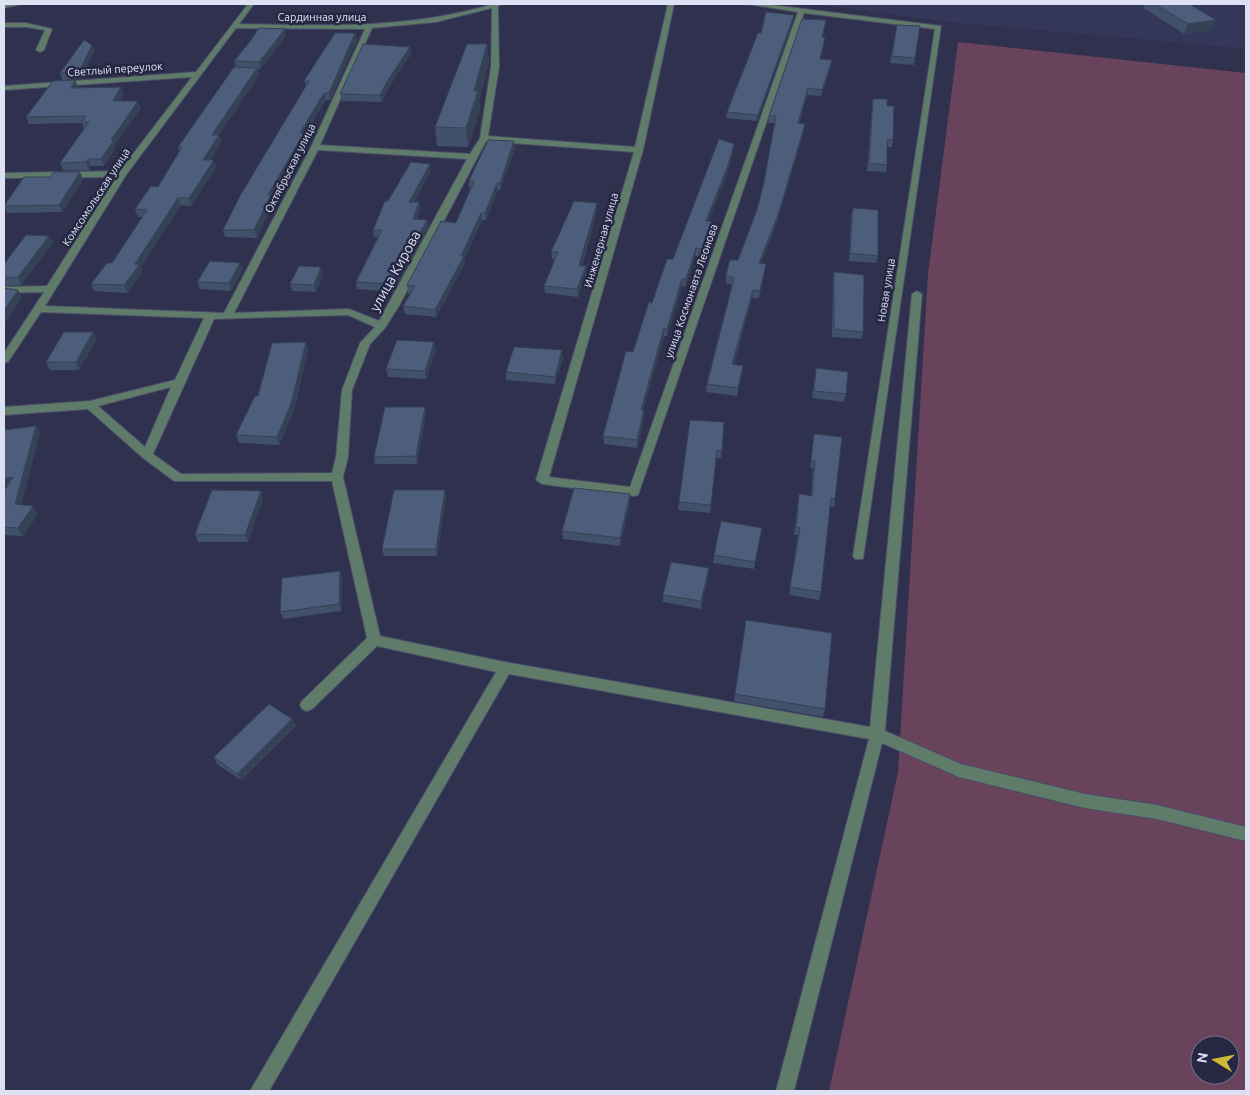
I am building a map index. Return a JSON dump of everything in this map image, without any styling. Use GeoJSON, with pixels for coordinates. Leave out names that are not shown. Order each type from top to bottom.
{"type":"FeatureCollection","features":[{"type":"Feature","properties":{"kind":"street"},"geometry":{"type":"LineString","coordinates":[[4,6],[19,4]]}},
{"type":"Feature","properties":{"kind":"street","name":"Комсомольская улица"},"geometry":{"type":"LineString","coordinates":[[4,360],[122,174],[251,4]]}},
{"type":"Feature","properties":{"kind":"street"},"geometry":{"type":"LineString","coordinates":[[476,11],[480,4]]}},
{"type":"Feature","properties":{"kind":"street","name":"Инженерная улица"},"geometry":{"type":"LineString","coordinates":[[542,480],[639,150],[671,4]]}},
{"type":"Feature","properties":{"kind":"street"},"geometry":{"type":"LineString","coordinates":[[750,4],[802,10]]}},
{"type":"Feature","properties":{"kind":"street","name":"Сардинная улица"},"geometry":{"type":"LineString","coordinates":[[233,26],[369,28],[452,18],[497,5]]}},
{"type":"Feature","properties":{"kind":"street","name":"улица Кирова"},"geometry":{"type":"LineString","coordinates":[[374,640],[337,477],[342,457],[347,390],[365,343],[380,326],[395,304],[472,157],[484,138],[495,67],[497,5]]}},
{"type":"Feature","properties":{"kind":"street","name":"Новая улица"},"geometry":{"type":"LineString","coordinates":[[802,10],[939,27],[859,556]]}},
{"type":"Feature","properties":{"kind":"street","name":"улица Космонавта Леонова"},"geometry":{"type":"LineString","coordinates":[[542,480],[634,492],[802,10]]}},
{"type":"Feature","properties":{"kind":"street"},"geometry":{"type":"LineString","coordinates":[[4,26],[26,25],[49,29],[40,50]]}},
{"type":"Feature","properties":{"kind":"street","name":"Октябрьская улица"},"geometry":{"type":"LineString","coordinates":[[228,316],[315,147],[369,28]]}},
{"type":"Feature","properties":{"kind":"street","name":"Светлый переулок"},"geometry":{"type":"LineString","coordinates":[[4,88],[198,74]]}},
{"type":"Feature","properties":{"kind":"street"},"geometry":{"type":"LineString","coordinates":[[484,138],[639,150]]}},
{"type":"Feature","properties":{"kind":"street"},"geometry":{"type":"LineString","coordinates":[[315,147],[472,157]]}},
{"type":"Feature","properties":{"kind":"street"},"geometry":{"type":"LineString","coordinates":[[4,175],[122,174]]}},
{"type":"Feature","properties":{"kind":"street"},"geometry":{"type":"LineString","coordinates":[[4,290],[51,288]]}},
{"type":"Feature","properties":{"kind":"street"},"geometry":{"type":"LineString","coordinates":[[785,1091],[877,734],[917,294]]}},
{"type":"Feature","properties":{"kind":"street"},"geometry":{"type":"LineString","coordinates":[[38,309],[210,316],[349,312],[380,326]]}},
{"type":"Feature","properties":{"kind":"street"},"geometry":{"type":"LineString","coordinates":[[147,455],[210,316]]}},
{"type":"Feature","properties":{"kind":"street"},"geometry":{"type":"LineString","coordinates":[[4,411],[90,405],[179,382]]}},
{"type":"Feature","properties":{"kind":"street"},"geometry":{"type":"LineString","coordinates":[[90,405],[147,455],[178,478],[337,477]]}},
{"type":"Feature","properties":{"kind":"street"},"geometry":{"type":"LineString","coordinates":[[307,705],[374,640],[505,668],[877,734],[959,770],[1085,801],[1157,812],[1246,834]]}},
{"type":"Feature","properties":{"kind":"street"},"geometry":{"type":"LineString","coordinates":[[260,1091],[505,668]]}},
{"type":"Feature","properties":{"kind":"shaded area"},"geometry":{"type":"Polygon","coordinates":[[[813,4],[1246,4],[1246,49],[949,22],[813,4]]]}},
{"type":"Feature","properties":{"kind":"shaded area"},"geometry":{"type":"Polygon","coordinates":[[[958,42],[1246,73],[1246,1091],[829,1091],[898,772],[928,274],[958,42]]]}},
{"type":"Feature","properties":{"kind":"building"},"geometry":{"type":"Polygon","coordinates":[[[1155,4],[1189,4],[1216,20],[1188,24],[1155,4]]]}},
{"type":"Feature","properties":{"kind":"building"},"geometry":{"type":"Polygon","coordinates":[[[766,12],[794,15],[758,115],[727,112],[758,33],[761,33],[766,12]]]}},
{"type":"Feature","properties":{"kind":"building"},"geometry":{"type":"Polygon","coordinates":[[[802,19],[826,20],[822,37],[825,38],[820,59],[832,60],[822,90],[808,88],[798,123],[805,124],[778,215],[759,263],[766,264],[760,291],[753,290],[732,364],[743,366],[738,388],[707,384],[734,278],[726,275],[730,260],[738,260],[757,210],[776,116],[769,116],[802,19]]]}},
{"type":"Feature","properties":{"kind":"building"},"geometry":{"type":"Polygon","coordinates":[[[897,25],[920,26],[915,58],[892,56],[897,25]]]}},
{"type":"Feature","properties":{"kind":"building"},"geometry":{"type":"Polygon","coordinates":[[[259,28],[285,29],[259,62],[234,61],[249,43],[259,28]]]}},
{"type":"Feature","properties":{"kind":"building"},"geometry":{"type":"Polygon","coordinates":[[[335,33],[355,33],[329,93],[324,93],[300,133],[304,133],[268,195],[271,195],[254,230],[223,230],[241,194],[309,81],[304,81],[335,33]]]}},
{"type":"Feature","properties":{"kind":"building"},"geometry":{"type":"Polygon","coordinates":[[[84,40],[92,45],[79,72],[60,73],[84,40]]]}},
{"type":"Feature","properties":{"kind":"building"},"geometry":{"type":"Polygon","coordinates":[[[363,44],[410,47],[380,95],[340,94],[363,44]]]}},
{"type":"Feature","properties":{"kind":"building"},"geometry":{"type":"Polygon","coordinates":[[[467,44],[487,44],[474,91],[478,91],[466,128],[435,127],[467,44]]]}},
{"type":"Feature","properties":{"kind":"building"},"geometry":{"type":"Polygon","coordinates":[[[234,67],[257,68],[212,135],[219,135],[203,160],[214,160],[189,198],[178,198],[135,264],[139,265],[124,285],[91,284],[107,263],[112,263],[147,210],[135,209],[151,186],[158,187],[182,147],[178,147],[234,67]]]}},
{"type":"Feature","properties":{"kind":"building"},"geometry":{"type":"Polygon","coordinates":[[[75,80],[71,88],[121,87],[113,101],[138,101],[111,140],[114,140],[101,159],[88,159],[86,162],[60,163],[89,122],[82,122],[86,116],[26,117],[53,81],[75,80]]]}},
{"type":"Feature","properties":{"kind":"building"},"geometry":{"type":"Polygon","coordinates":[[[873,99],[887,99],[887,106],[894,106],[893,140],[887,140],[887,165],[869,163],[873,99]]]}},
{"type":"Feature","properties":{"kind":"building"},"geometry":{"type":"Polygon","coordinates":[[[719,139],[734,144],[728,165],[706,221],[712,222],[702,249],[696,248],[686,279],[682,279],[667,329],[664,328],[641,410],[644,410],[637,440],[603,436],[626,351],[633,352],[649,302],[652,303],[667,259],[673,259],[719,139]]]}},
{"type":"Feature","properties":{"kind":"building"},"geometry":{"type":"Polygon","coordinates":[[[488,140],[514,141],[500,183],[497,183],[485,213],[481,213],[461,256],[464,256],[435,310],[403,306],[415,286],[407,285],[441,221],[456,223],[474,181],[469,181],[488,140]]]}},
{"type":"Feature","properties":{"kind":"building"},"geometry":{"type":"Polygon","coordinates":[[[411,162],[430,164],[409,202],[419,202],[413,219],[427,220],[391,284],[356,282],[382,230],[373,230],[385,201],[388,201],[411,162]]]}},
{"type":"Feature","properties":{"kind":"building"},"geometry":{"type":"Polygon","coordinates":[[[54,172],[80,172],[59,205],[4,206],[24,177],[50,177],[54,172]]]}},
{"type":"Feature","properties":{"kind":"building"},"geometry":{"type":"Polygon","coordinates":[[[574,201],[597,203],[579,266],[586,266],[577,289],[544,286],[558,252],[551,252],[574,201]]]}},
{"type":"Feature","properties":{"kind":"building"},"geometry":{"type":"Polygon","coordinates":[[[853,208],[878,210],[878,256],[850,253],[853,208]]]}},
{"type":"Feature","properties":{"kind":"building"},"geometry":{"type":"Polygon","coordinates":[[[26,235],[49,236],[18,277],[4,278],[4,264],[26,235]]]}},
{"type":"Feature","properties":{"kind":"building"},"geometry":{"type":"Polygon","coordinates":[[[210,261],[240,263],[229,283],[197,282],[210,261]]]}},
{"type":"Feature","properties":{"kind":"building"},"geometry":{"type":"Polygon","coordinates":[[[299,266],[321,267],[314,285],[290,284],[299,266]]]}},
{"type":"Feature","properties":{"kind":"building"},"geometry":{"type":"Polygon","coordinates":[[[834,272],[864,275],[863,332],[834,329],[834,272]]]}},
{"type":"Feature","properties":{"kind":"building"},"geometry":{"type":"Polygon","coordinates":[[[4,288],[18,290],[4,311],[4,288]]]}},
{"type":"Feature","properties":{"kind":"building"},"geometry":{"type":"Polygon","coordinates":[[[64,332],[93,332],[76,362],[46,362],[64,332]]]}},
{"type":"Feature","properties":{"kind":"building"},"geometry":{"type":"Polygon","coordinates":[[[397,340],[434,342],[425,371],[386,369],[397,340]]]}},
{"type":"Feature","properties":{"kind":"building"},"geometry":{"type":"Polygon","coordinates":[[[306,342],[291,404],[277,437],[236,435],[255,396],[258,396],[272,343],[306,342]]]}},
{"type":"Feature","properties":{"kind":"building"},"geometry":{"type":"Polygon","coordinates":[[[514,347],[562,350],[555,377],[506,372],[514,347]]]}},
{"type":"Feature","properties":{"kind":"building"},"geometry":{"type":"Polygon","coordinates":[[[816,368],[848,372],[846,394],[814,391],[816,368]]]}},
{"type":"Feature","properties":{"kind":"building"},"geometry":{"type":"Polygon","coordinates":[[[385,407],[425,407],[416,456],[374,457],[385,407]]]}},
{"type":"Feature","properties":{"kind":"building"},"geometry":{"type":"Polygon","coordinates":[[[690,420],[724,422],[722,451],[717,450],[711,505],[679,502],[690,420]]]}},
{"type":"Feature","properties":{"kind":"building"},"geometry":{"type":"Polygon","coordinates":[[[36,426],[15,504],[33,506],[18,528],[4,527],[4,491],[13,477],[4,479],[4,430],[36,426]]]}},
{"type":"Feature","properties":{"kind":"building"},"geometry":{"type":"Polygon","coordinates":[[[814,434],[842,437],[835,499],[831,498],[821,592],[790,587],[800,528],[796,527],[799,494],[812,496],[815,461],[811,460],[814,434]]]}},
{"type":"Feature","properties":{"kind":"building"},"geometry":{"type":"Polygon","coordinates":[[[574,488],[630,494],[620,538],[562,531],[574,488]]]}},
{"type":"Feature","properties":{"kind":"building"},"geometry":{"type":"Polygon","coordinates":[[[212,490],[261,491],[245,535],[195,534],[212,490]]]}},
{"type":"Feature","properties":{"kind":"building"},"geometry":{"type":"Polygon","coordinates":[[[394,490],[445,490],[436,549],[382,549],[394,490]]]}},
{"type":"Feature","properties":{"kind":"building"},"geometry":{"type":"Polygon","coordinates":[[[721,521],[762,528],[755,562],[714,555],[721,521]]]}},
{"type":"Feature","properties":{"kind":"building"},"geometry":{"type":"Polygon","coordinates":[[[671,562],[709,568],[701,601],[663,595],[671,562]]]}},
{"type":"Feature","properties":{"kind":"building"},"geometry":{"type":"Polygon","coordinates":[[[340,571],[339,604],[280,612],[282,578],[340,571]]]}},
{"type":"Feature","properties":{"kind":"building"},"geometry":{"type":"Polygon","coordinates":[[[746,620],[832,633],[825,709],[735,694],[746,620]]]}},
{"type":"Feature","properties":{"kind":"building"},"geometry":{"type":"Polygon","coordinates":[[[269,704],[292,719],[237,774],[214,757],[269,704]]]}}]}
